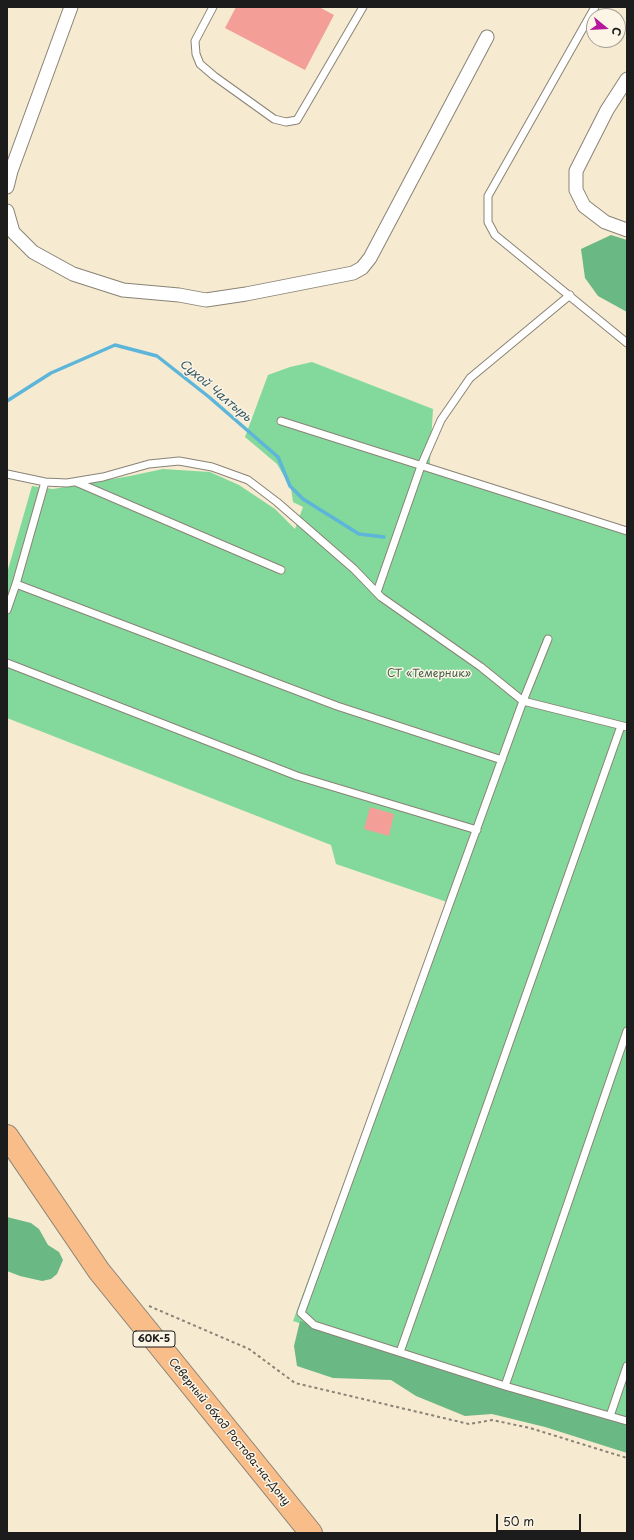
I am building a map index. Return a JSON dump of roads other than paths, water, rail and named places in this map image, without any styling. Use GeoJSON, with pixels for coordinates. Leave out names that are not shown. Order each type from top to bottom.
{"type":"FeatureCollection","features":[{"type":"Feature","properties":{"kind":"highway","name":"Северный обход Ростова-на-Дону"},"geometry":{"type":"LineString","coordinates":[[7,1136],[99,1271],[311,1533]]}},
{"type":"Feature","properties":{"kind":"highway","name":"Северный обход Ростова-на-Дону"},"geometry":{"type":"LineString","coordinates":[[7,1160],[88,1279],[294,1533]]}},
{"type":"Feature","properties":{"kind":"street"},"geometry":{"type":"LineString","coordinates":[[7,188],[11,172],[71,7]]}},
{"type":"Feature","properties":{"kind":"street"},"geometry":{"type":"LineString","coordinates":[[7,211],[13,232],[33,252],[72,274],[123,290],[179,294],[206,300],[246,294],[353,273],[362,268],[370,258],[487,37]]}},
{"type":"Feature","properties":{"kind":"street"},"geometry":{"type":"LineString","coordinates":[[627,79],[608,110],[576,171],[576,190],[584,206],[605,222],[627,230]]}},
{"type":"Feature","properties":{"kind":"lane"},"geometry":{"type":"LineString","coordinates":[[213,7],[195,40],[196,54],[200,64],[214,76],[274,119],[286,122],[297,120],[363,7]]}},
{"type":"Feature","properties":{"kind":"lane"},"geometry":{"type":"LineString","coordinates":[[595,7],[488,196],[488,222],[495,235],[627,343]]}},
{"type":"Feature","properties":{"kind":"lane"},"geometry":{"type":"LineString","coordinates":[[377,592],[421,466],[441,420],[470,378],[570,296]]}},
{"type":"Feature","properties":{"kind":"lane"},"geometry":{"type":"LineString","coordinates":[[280,421],[627,531]]}},
{"type":"Feature","properties":{"kind":"lane"},"geometry":{"type":"LineString","coordinates":[[7,474],[45,482],[67,483],[103,476],[149,464],[179,461],[212,467],[248,480],[277,502],[354,569],[381,596],[481,667],[523,701],[624,726],[400,1352]]}},
{"type":"Feature","properties":{"kind":"lane"},"geometry":{"type":"LineString","coordinates":[[7,610],[16,584],[45,482]]}},
{"type":"Feature","properties":{"kind":"lane"},"geometry":{"type":"LineString","coordinates":[[75,482],[281,570]]}},
{"type":"Feature","properties":{"kind":"lane"},"geometry":{"type":"LineString","coordinates":[[16,584],[336,706],[502,760]]}},
{"type":"Feature","properties":{"kind":"lane"},"geometry":{"type":"LineString","coordinates":[[548,639],[523,701],[301,1314],[314,1325],[505,1386],[627,1422]]}},
{"type":"Feature","properties":{"kind":"lane"},"geometry":{"type":"LineString","coordinates":[[7,663],[297,776],[477,830]]}},
{"type":"Feature","properties":{"kind":"lane"},"geometry":{"type":"LineString","coordinates":[[505,1386],[627,1031]]}},
{"type":"Feature","properties":{"kind":"lane"},"geometry":{"type":"LineString","coordinates":[[610,1416],[627,1366]]}},
{"type":"Feature","properties":{"kind":"waterway","name":"Сухой Чалтырь"},"geometry":{"type":"LineString","coordinates":[[7,401],[51,373],[115,345],[157,356],[209,397],[278,457],[290,486],[303,499],[359,534],[384,537]]}},
{"type":"Feature","properties":{"kind":"park label","name":"СТ «Темерник»"},"geometry":{"type":"Point","coordinates":[429,674]}}]}
